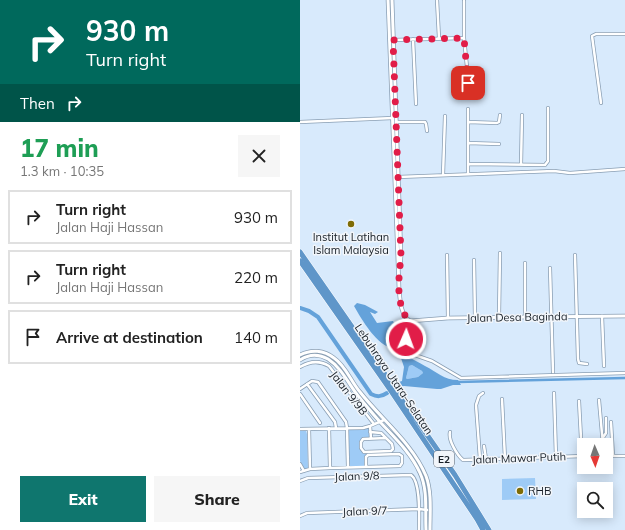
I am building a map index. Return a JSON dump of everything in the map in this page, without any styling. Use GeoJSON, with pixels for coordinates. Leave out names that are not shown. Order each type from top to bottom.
{"type":"FeatureCollection","features":[{"type":"Feature","properties":{"kind":"highway","name":"Lebuhraya Utara–Selatan"},"geometry":{"type":"LineString","coordinates":[[300,252],[393,389],[483,530]]}},
{"type":"Feature","properties":{"kind":"highway","name":"Lebuhraya Utara–Selatan"},"geometry":{"type":"LineString","coordinates":[[300,261],[455,475],[489,530]]}},
{"type":"Feature","properties":{"kind":"street"},"geometry":{"type":"LineString","coordinates":[[388,0],[392,42]]}},
{"type":"Feature","properties":{"kind":"street"},"geometry":{"type":"LineString","coordinates":[[392,0],[399,280],[401,306],[409,320],[406,333],[409,353],[432,361],[461,378],[625,373]]}},
{"type":"Feature","properties":{"kind":"street"},"geometry":{"type":"LineString","coordinates":[[436,0],[440,38]]}},
{"type":"Feature","properties":{"kind":"street"},"geometry":{"type":"LineString","coordinates":[[464,1],[464,38],[470,96]]}},
{"type":"Feature","properties":{"kind":"street"},"geometry":{"type":"LineString","coordinates":[[601,103],[592,36],[596,34],[625,34]]}},
{"type":"Feature","properties":{"kind":"street"},"geometry":{"type":"LineString","coordinates":[[392,42],[413,39],[464,38]]}},
{"type":"Feature","properties":{"kind":"street"},"geometry":{"type":"LineString","coordinates":[[413,39],[416,104]]}},
{"type":"Feature","properties":{"kind":"street"},"geometry":{"type":"LineString","coordinates":[[468,164],[542,166],[546,164],[548,160],[548,108]]}},
{"type":"Feature","properties":{"kind":"street"},"geometry":{"type":"LineString","coordinates":[[468,109],[468,174]]}},
{"type":"Feature","properties":{"kind":"street"},"geometry":{"type":"LineString","coordinates":[[521,165],[522,115]]}},
{"type":"Feature","properties":{"kind":"street"},"geometry":{"type":"LineString","coordinates":[[443,174],[445,116]]}},
{"type":"Feature","properties":{"kind":"street"},"geometry":{"type":"LineString","coordinates":[[468,122],[497,123],[499,122],[500,116]]}},
{"type":"Feature","properties":{"kind":"street"},"geometry":{"type":"LineString","coordinates":[[300,122],[395,119],[425,122],[427,131]]}},
{"type":"Feature","properties":{"kind":"street"},"geometry":{"type":"LineString","coordinates":[[468,143],[499,144]]}},
{"type":"Feature","properties":{"kind":"street"},"geometry":{"type":"LineString","coordinates":[[396,177],[443,174],[557,171],[570,173],[625,169]]}},
{"type":"Feature","properties":{"kind":"street"},"geometry":{"type":"LineString","coordinates":[[499,317],[500,253]]}},
{"type":"Feature","properties":{"kind":"street"},"geometry":{"type":"LineString","coordinates":[[447,255],[448,318]]}},
{"type":"Feature","properties":{"kind":"street"},"geometry":{"type":"LineString","coordinates":[[575,255],[576,316],[579,363],[587,364]]}},
{"type":"Feature","properties":{"kind":"street"},"geometry":{"type":"LineString","coordinates":[[474,260],[475,318]]}},
{"type":"Feature","properties":{"kind":"street"},"geometry":{"type":"LineString","coordinates":[[525,263],[525,317]]}},
{"type":"Feature","properties":{"kind":"street"},"geometry":{"type":"LineString","coordinates":[[550,268],[553,372]]}},
{"type":"Feature","properties":{"kind":"street","name":"Jalan Desa Baginda"},"geometry":{"type":"LineString","coordinates":[[409,320],[551,316],[625,316]]}},
{"type":"Feature","properties":{"kind":"street"},"geometry":{"type":"LineString","coordinates":[[602,316],[604,366]]}},
{"type":"Feature","properties":{"kind":"street"},"geometry":{"type":"LineString","coordinates":[[300,355],[310,352],[321,352],[334,358],[340,363],[358,391],[414,454],[423,470],[428,484],[430,530]]}},
{"type":"Feature","properties":{"kind":"street"},"geometry":{"type":"LineString","coordinates":[[300,360],[307,356],[317,355],[327,358],[332,362],[380,422],[411,456],[418,469],[425,489],[426,530]]}},
{"type":"Feature","properties":{"kind":"street","name":"Jalan 9/9B"},"geometry":{"type":"LineString","coordinates":[[300,367],[316,361],[328,366],[374,424]]}},
{"type":"Feature","properties":{"kind":"street"},"geometry":{"type":"LineString","coordinates":[[300,389],[312,381],[318,382],[346,422],[348,467]]}},
{"type":"Feature","properties":{"kind":"street"},"geometry":{"type":"LineString","coordinates":[[307,384],[334,422],[336,428]]}},
{"type":"Feature","properties":{"kind":"street"},"geometry":{"type":"LineString","coordinates":[[480,459],[476,405],[479,396],[483,393]]}},
{"type":"Feature","properties":{"kind":"street"},"geometry":{"type":"LineString","coordinates":[[554,393],[556,457]]}},
{"type":"Feature","properties":{"kind":"street"},"geometry":{"type":"LineString","coordinates":[[300,394],[320,422]]}},
{"type":"Feature","properties":{"kind":"street"},"geometry":{"type":"LineString","coordinates":[[502,399],[505,459]]}},
{"type":"Feature","properties":{"kind":"street"},"geometry":{"type":"LineString","coordinates":[[599,400],[602,438]]}},
{"type":"Feature","properties":{"kind":"street"},"geometry":{"type":"LineString","coordinates":[[580,401],[582,438]]}},
{"type":"Feature","properties":{"kind":"street"},"geometry":{"type":"LineString","coordinates":[[603,438],[606,433],[606,418]]}},
{"type":"Feature","properties":{"kind":"street"},"geometry":{"type":"LineString","coordinates":[[300,429],[370,426],[384,420]]}},
{"type":"Feature","properties":{"kind":"street"},"geometry":{"type":"LineString","coordinates":[[611,422],[612,438]]}},
{"type":"Feature","properties":{"kind":"street"},"geometry":{"type":"LineString","coordinates":[[370,426],[371,438]]}},
{"type":"Feature","properties":{"kind":"street"},"geometry":{"type":"LineString","coordinates":[[329,428],[330,468]]}},
{"type":"Feature","properties":{"kind":"street"},"geometry":{"type":"LineString","coordinates":[[309,429],[310,470]]}},
{"type":"Feature","properties":{"kind":"street"},"geometry":{"type":"LineString","coordinates":[[370,432],[380,432],[386,438],[393,446],[392,450],[362,451],[361,440],[386,438]]}},
{"type":"Feature","properties":{"kind":"street","name":"Jalan Mawar Putih"},"geometry":{"type":"LineString","coordinates":[[450,432],[450,440],[461,459],[465,460],[577,456]]}},
{"type":"Feature","properties":{"kind":"street"},"geometry":{"type":"LineString","coordinates":[[484,446],[486,459]]}},
{"type":"Feature","properties":{"kind":"street"},"geometry":{"type":"LineString","coordinates":[[300,472],[330,468],[348,467],[366,467],[400,466],[402,464],[402,456],[400,454],[368,455],[366,457],[366,467]]}},
{"type":"Feature","properties":{"kind":"street"},"geometry":{"type":"LineString","coordinates":[[613,456],[625,456]]}},
{"type":"Feature","properties":{"kind":"street"},"geometry":{"type":"LineString","coordinates":[[300,464],[304,471]]}},
{"type":"Feature","properties":{"kind":"street","name":"Jalan 9/8"},"geometry":{"type":"LineString","coordinates":[[300,481],[308,478],[410,475],[413,477],[417,486],[419,509]]}},
{"type":"Feature","properties":{"kind":"street"},"geometry":{"type":"LineString","coordinates":[[419,509],[419,530]]}},
{"type":"Feature","properties":{"kind":"street","name":"Jalan 9/7"},"geometry":{"type":"LineString","coordinates":[[300,516],[307,513],[419,509],[430,510]]}},
{"type":"Feature","properties":{"kind":"shaded area"},"geometry":{"type":"Polygon","coordinates":[[[357,303],[365,305],[378,312],[375,314],[370,312],[377,323],[393,321],[394,323],[389,328],[396,346],[394,349],[382,343],[371,332],[354,306],[357,303]]]}},
{"type":"Feature","properties":{"kind":"shaded area"},"geometry":{"type":"Polygon","coordinates":[[[405,355],[449,379],[458,380],[461,385],[453,385],[441,389],[404,386],[399,387],[396,383],[402,381],[404,367],[401,358],[405,355]],[[412,365],[409,366],[406,378],[418,377],[423,373],[412,365]]]}},
{"type":"Feature","properties":{"kind":"shaded area"},"geometry":{"type":"Polygon","coordinates":[[[412,365],[423,373],[418,377],[407,379],[409,366],[412,365]]]}},
{"type":"Feature","properties":{"kind":"shaded area"},"geometry":{"type":"Polygon","coordinates":[[[370,426],[371,438],[363,439],[361,448],[368,455],[366,467],[348,467],[347,428],[370,426]]]}},
{"type":"Feature","properties":{"kind":"shaded area"},"geometry":{"type":"Polygon","coordinates":[[[300,431],[306,431],[307,434],[308,469],[305,469],[300,461],[300,431]]]}},
{"type":"Feature","properties":{"kind":"shaded area"},"geometry":{"type":"Polygon","coordinates":[[[535,478],[536,499],[502,500],[502,479],[535,478]]]}},
{"type":"Feature","properties":{"kind":"waterway"},"geometry":{"type":"LineString","coordinates":[[300,308],[309,311],[318,317],[371,394],[379,396],[387,393]]}},
{"type":"Feature","properties":{"kind":"waterway"},"geometry":{"type":"LineString","coordinates":[[458,382],[625,378]]}},
{"type":"Feature","properties":{"kind":"place","name":"Institut Latihan Islam Malaysia"},"geometry":{"type":"Point","coordinates":[351,224]}},
{"type":"Feature","properties":{"kind":"place","name":"RHB"},"geometry":{"type":"Point","coordinates":[520,491]}},
{"type":"Feature","properties":{"kind":"route"},"geometry":{"type":"LineString","coordinates":[[406,339],[406,327],[408,320],[401,306],[399,288],[401,256],[393,40],[464,38],[468,83]]}}]}
